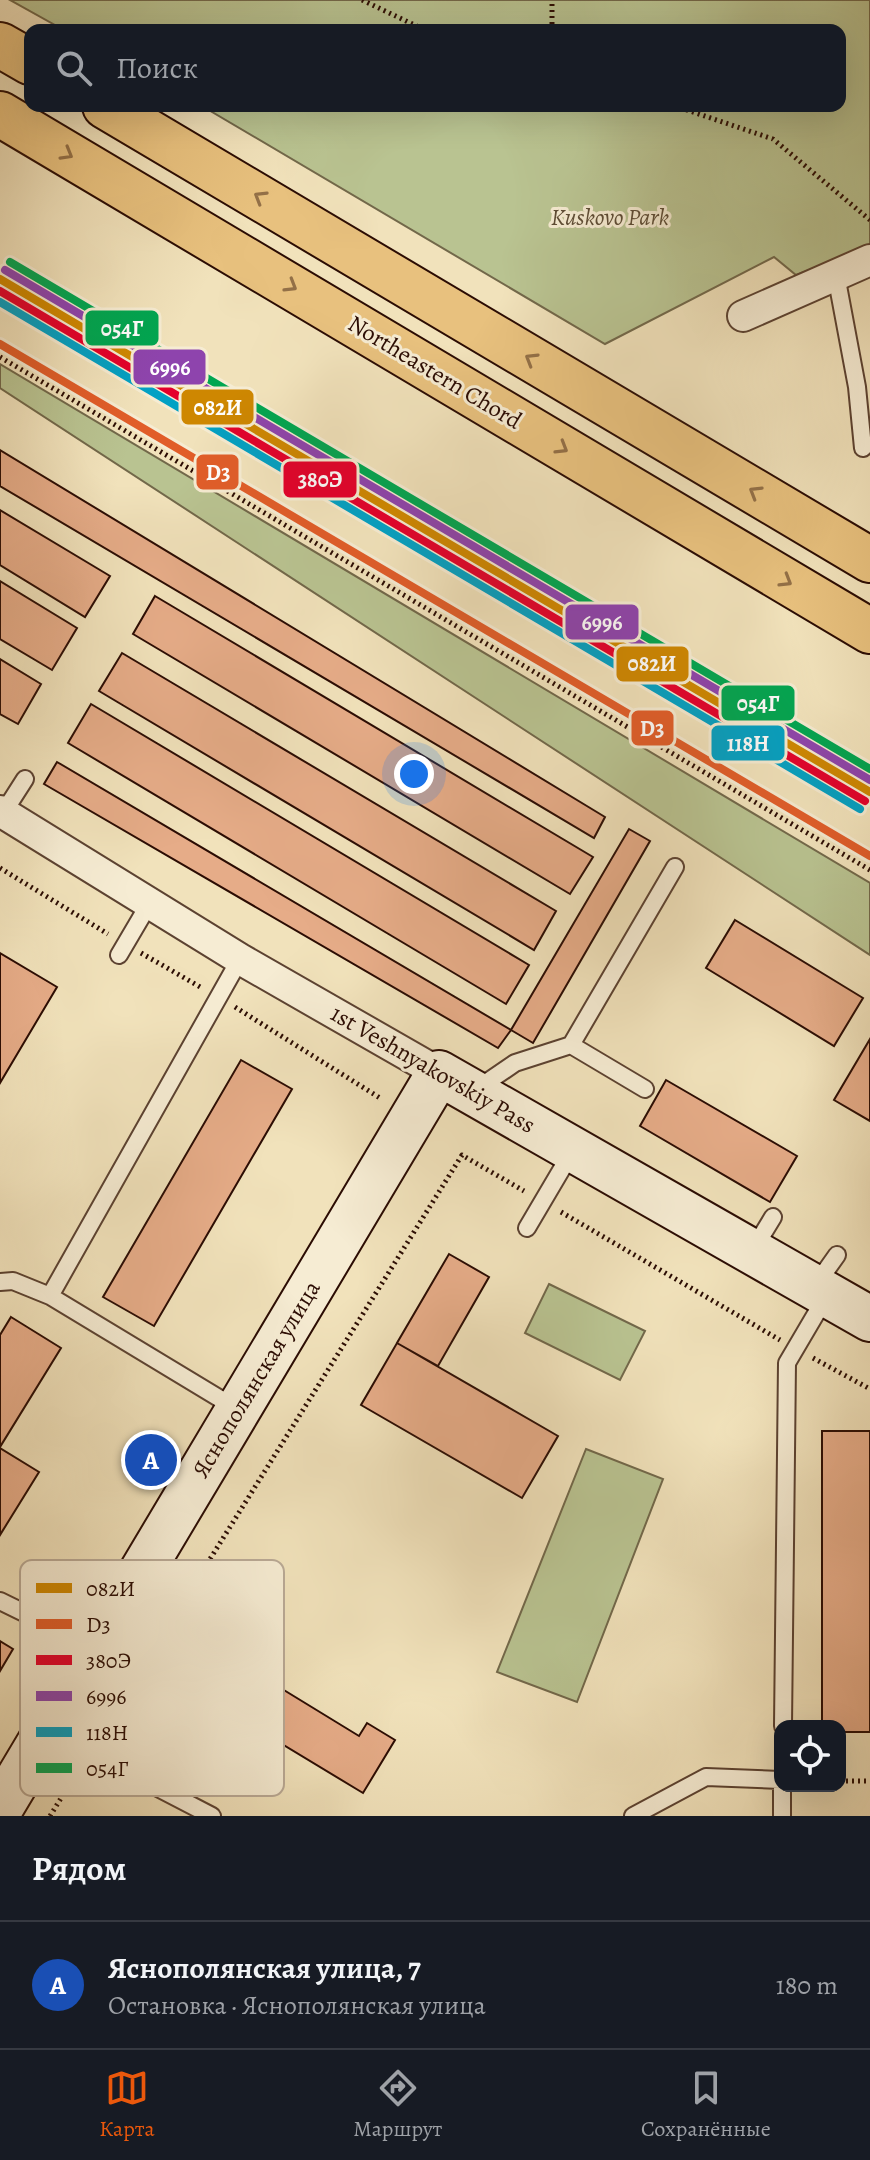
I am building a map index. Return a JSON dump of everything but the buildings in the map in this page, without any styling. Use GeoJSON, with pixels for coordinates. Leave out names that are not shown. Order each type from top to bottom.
{"type":"FeatureCollection","features":[{"type":"Feature","properties":{"kind":"main road"},"geometry":{"type":"LineString","coordinates":[[0,45],[24,59]]}},
{"type":"Feature","properties":{"kind":"main road"},"geometry":{"type":"LineString","coordinates":[[115,112],[868,558]]}},
{"type":"Feature","properties":{"kind":"main road","name":"Northeastern Chord"},"geometry":{"type":"LineString","coordinates":[[0,114],[870,631]]}},
{"type":"Feature","properties":{"kind":"street"},"geometry":{"type":"LineString","coordinates":[[743,316],[870,260]]}},
{"type":"Feature","properties":{"kind":"street","name":"1st Veshnyakovskiy Pass"},"geometry":{"type":"LineString","coordinates":[[1,814],[240,959],[573,1150],[762,1235],[826,1279],[870,1319]]}},
{"type":"Feature","properties":{"kind":"street","name":"Яснополянская улица"},"geometry":{"type":"LineString","coordinates":[[149,1560],[238,1410],[456,1083]]}},
{"type":"Feature","properties":{"kind":"street","name":"Яснополянская улица"},"geometry":{"type":"LineString","coordinates":[[0,1809],[20,1776]]}},
{"type":"Feature","properties":{"kind":"lane"},"geometry":{"type":"LineString","coordinates":[[836,275],[857,387],[863,448]]}},
{"type":"Feature","properties":{"kind":"lane"},"geometry":{"type":"LineString","coordinates":[[1,814],[25,779]]}},
{"type":"Feature","properties":{"kind":"lane"},"geometry":{"type":"LineString","coordinates":[[456,1083],[571,1045],[675,867]]}},
{"type":"Feature","properties":{"kind":"lane"},"geometry":{"type":"LineString","coordinates":[[122,950],[149,904]]}},
{"type":"Feature","properties":{"kind":"lane"},"geometry":{"type":"LineString","coordinates":[[50,1296],[240,959]]}},
{"type":"Feature","properties":{"kind":"lane"},"geometry":{"type":"LineString","coordinates":[[571,1045],[645,1089]]}},
{"type":"Feature","properties":{"kind":"lane"},"geometry":{"type":"LineString","coordinates":[[527,1228],[573,1150]]}},
{"type":"Feature","properties":{"kind":"lane"},"geometry":{"type":"LineString","coordinates":[[783,1720],[787,1363],[826,1279]]}},
{"type":"Feature","properties":{"kind":"lane"},"geometry":{"type":"LineString","coordinates":[[0,1282],[13,1281],[50,1296],[238,1410]]}},
{"type":"Feature","properties":{"kind":"lane"},"geometry":{"type":"LineString","coordinates":[[0,1601],[20,1611]]}},
{"type":"Feature","properties":{"kind":"lane"},"geometry":{"type":"LineString","coordinates":[[633,1816],[706,1777],[774,1780]]}},
{"type":"Feature","properties":{"kind":"lane"},"geometry":{"type":"LineString","coordinates":[[782,1792],[782,1816]]}},
{"type":"Feature","properties":{"kind":"lane"},"geometry":{"type":"LineString","coordinates":[[173,1796],[212,1816]]}},
{"type":"Feature","properties":{"kind":"path"},"geometry":{"type":"LineString","coordinates":[[362,0],[412,24]]}},
{"type":"Feature","properties":{"kind":"path"},"geometry":{"type":"LineString","coordinates":[[552,0],[552,24]]}},
{"type":"Feature","properties":{"kind":"path"},"geometry":{"type":"LineString","coordinates":[[693,112],[773,139],[870,220]]}},
{"type":"Feature","properties":{"kind":"path"},"geometry":{"type":"LineString","coordinates":[[0,357],[870,870]]}},
{"type":"Feature","properties":{"kind":"path"},"geometry":{"type":"LineString","coordinates":[[0,868],[122,950],[218,997],[356,1080],[380,1098],[372,1111]]}},
{"type":"Feature","properties":{"kind":"path"},"geometry":{"type":"LineString","coordinates":[[209,1560],[462,1155],[870,1389]]}},
{"type":"Feature","properties":{"kind":"path"},"geometry":{"type":"LineString","coordinates":[[846,1781],[870,1781]]}},
{"type":"Feature","properties":{"kind":"path"},"geometry":{"type":"LineString","coordinates":[[50,1816],[62,1796]]}},
{"type":"Feature","properties":{"kind":"green space","name":"Kuskovo Park"},"geometry":{"type":"Polygon","coordinates":[[[10,0],[870,0],[870,247],[796,275],[774,257],[605,344],[212,112],[846,112],[846,24],[53,24],[10,0]]]}},
{"type":"Feature","properties":{"kind":"green space"},"geometry":{"type":"Polygon","coordinates":[[[0,364],[870,883],[870,955],[0,388],[0,364]]]}},
{"type":"Feature","properties":{"kind":"green space"},"geometry":{"type":"Polygon","coordinates":[[[549,1284],[645,1331],[620,1380],[525,1333],[549,1284]]]}},
{"type":"Feature","properties":{"kind":"green space"},"geometry":{"type":"Polygon","coordinates":[[[586,1449],[663,1479],[577,1702],[497,1672],[586,1449]]]}},
{"type":"Feature","properties":{"kind":"transit line","name":"054Г"},"geometry":{"type":"LineString","coordinates":[[10,262],[870,769]]}},
{"type":"Feature","properties":{"kind":"transit line","name":"6996"},"geometry":{"type":"LineString","coordinates":[[5,270],[870,780]]}},
{"type":"Feature","properties":{"kind":"transit line","name":"082И"},"geometry":{"type":"LineString","coordinates":[[0,279],[870,792]]}},
{"type":"Feature","properties":{"kind":"transit line","name":"380Э"},"geometry":{"type":"LineString","coordinates":[[0,291],[865,801]]}},
{"type":"Feature","properties":{"kind":"transit line","name":"118Н"},"geometry":{"type":"LineString","coordinates":[[0,302],[860,809]]}},
{"type":"Feature","properties":{"kind":"transit line","name":"D3"},"geometry":{"type":"LineString","coordinates":[[0,344],[870,856]]}},
{"type":"Feature","properties":{"kind":"place","name":"Яснополянская улица, 7"},"geometry":{"type":"Point","coordinates":[151,1460]}}]}
